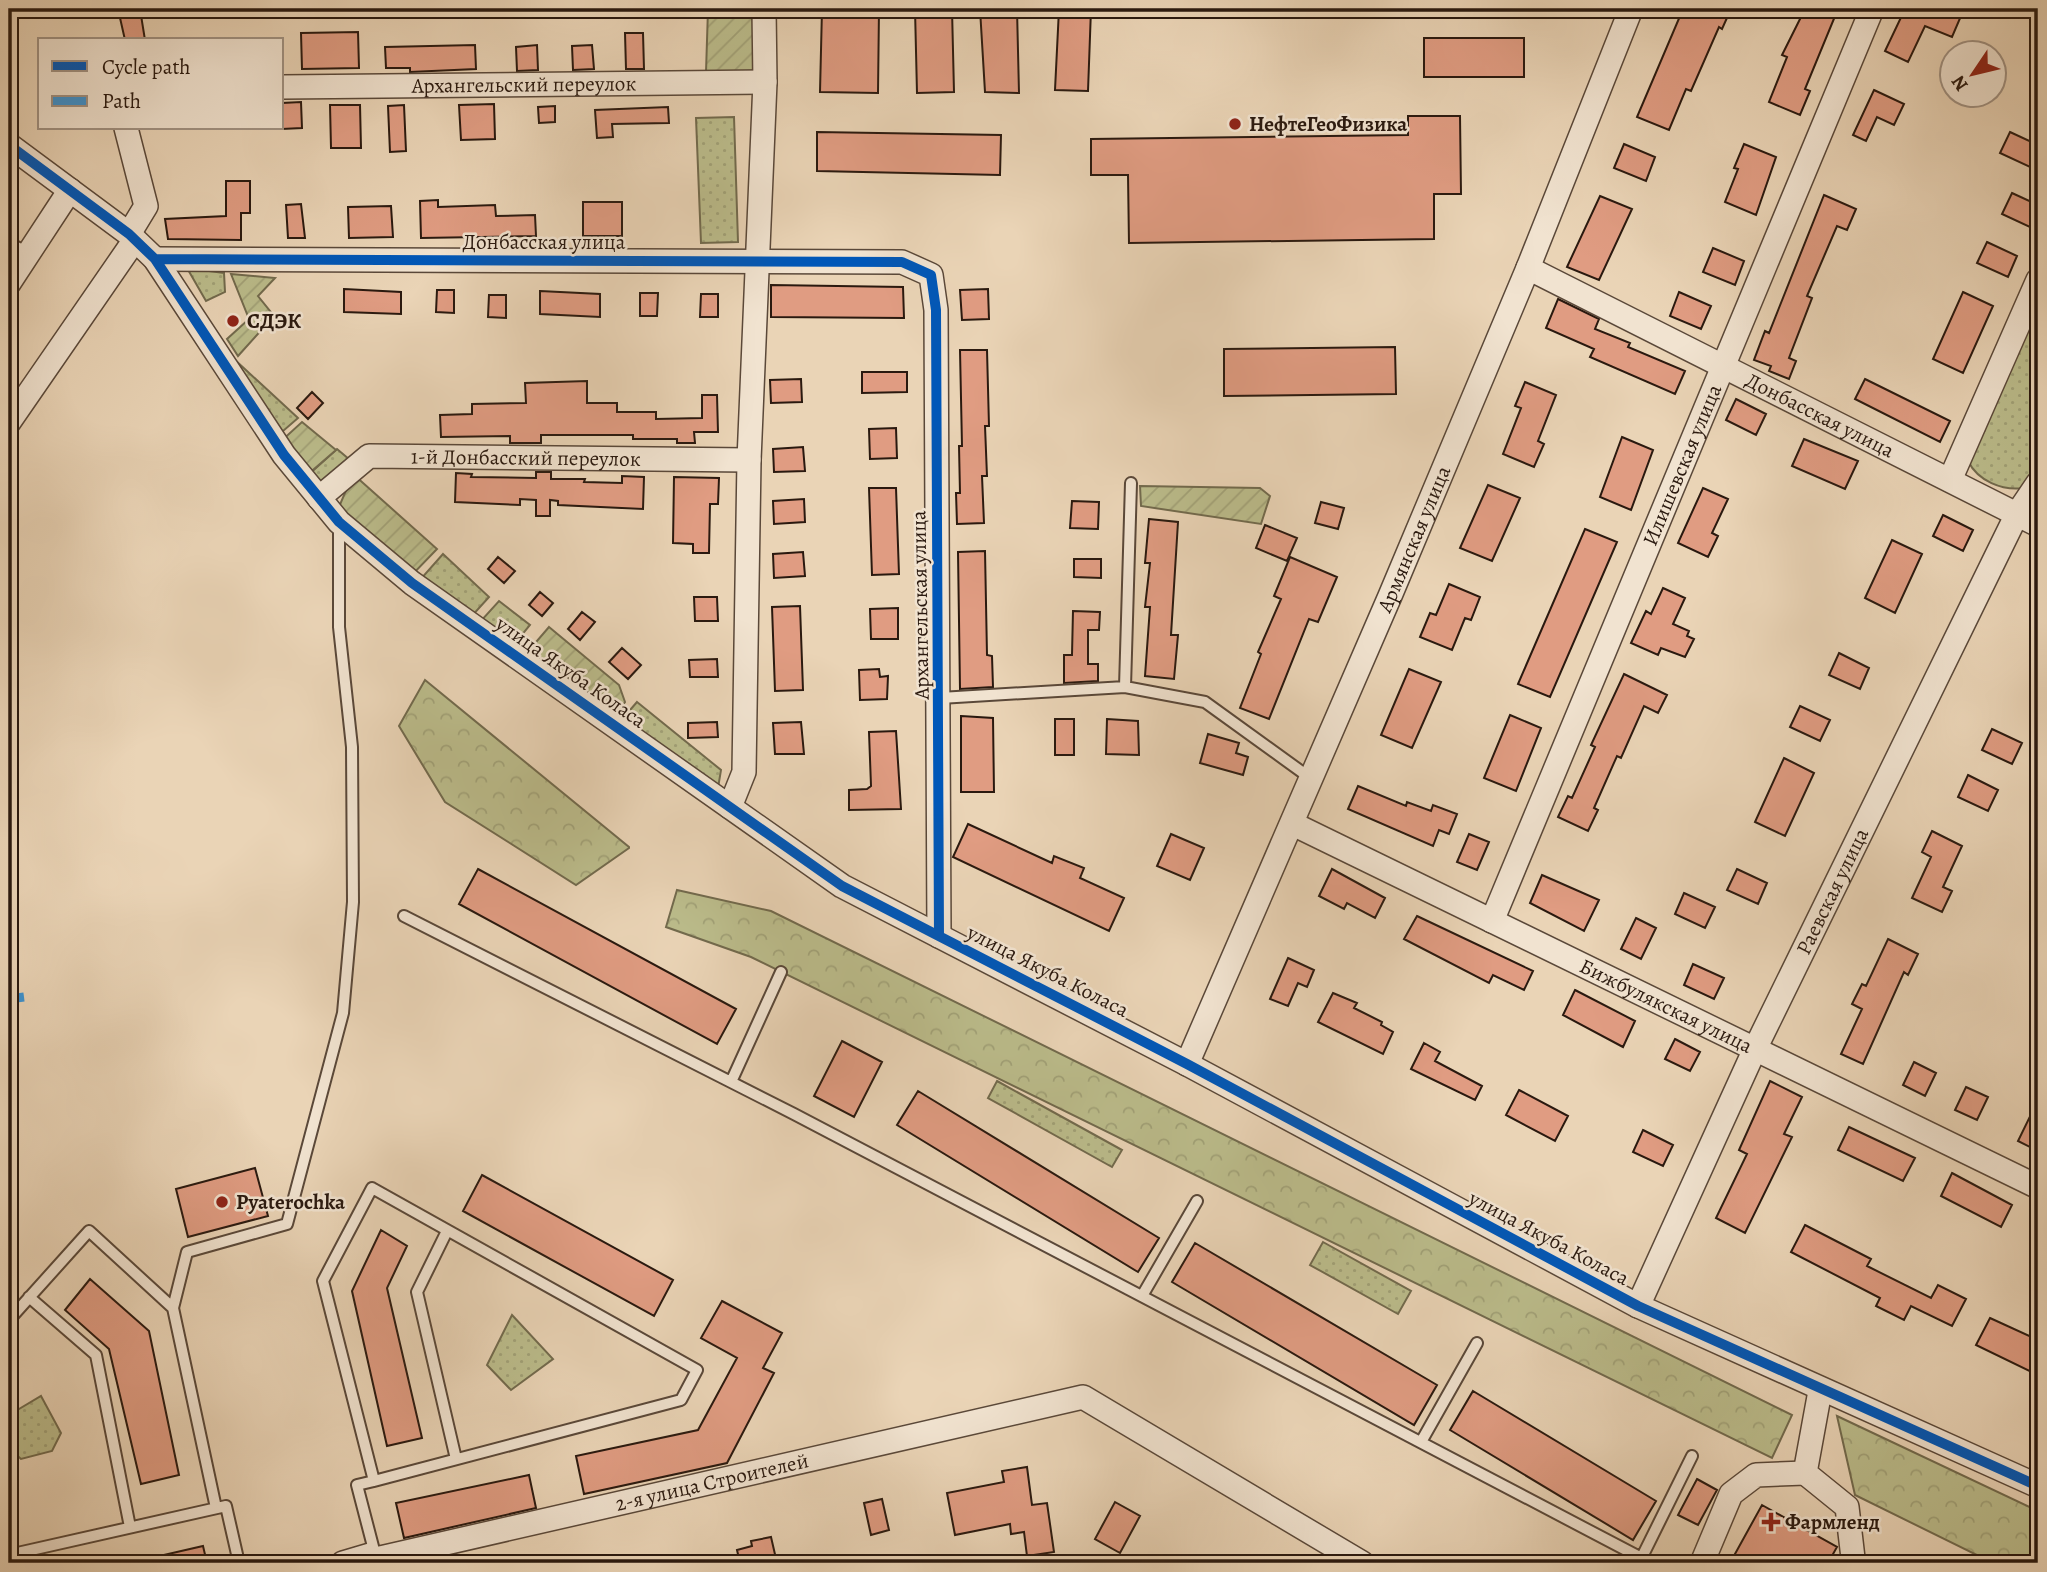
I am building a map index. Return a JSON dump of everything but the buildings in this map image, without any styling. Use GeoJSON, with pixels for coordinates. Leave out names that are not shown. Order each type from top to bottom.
{"type":"FeatureCollection","features":[{"type":"Feature","properties":{"kind":"street"},"geometry":{"type":"LineString","coordinates":[[730,807],[744,772],[750,460],[765,82],[764,9]]}},
{"type":"Feature","properties":{"kind":"street","name":"Армянская улица"},"geometry":{"type":"LineString","coordinates":[[1187,1064],[1313,780],[1528,268],[1631,9]]}},
{"type":"Feature","properties":{"kind":"street","name":"Илишевская улица"},"geometry":{"type":"LineString","coordinates":[[1492,921],[1872,9]]}},
{"type":"Feature","properties":{"kind":"street","name":"Архангельский переулок"},"geometry":{"type":"LineString","coordinates":[[284,87],[765,82]]}},
{"type":"Feature","properties":{"kind":"street"},"geometry":{"type":"LineString","coordinates":[[9,422],[132,237],[146,206],[127,130]]}},
{"type":"Feature","properties":{"kind":"street","name":"улица Якуба Коласа"},"geometry":{"type":"LineString","coordinates":[[9,145],[132,237],[155,259],[275,442],[338,522],[412,583],[842,886],[1187,1064],[1638,1307],[1820,1391],[2038,1486]]}},
{"type":"Feature","properties":{"kind":"street"},"geometry":{"type":"LineString","coordinates":[[9,284],[15,252],[70,190]]}},
{"type":"Feature","properties":{"kind":"street","name":"Донбасская улица"},"geometry":{"type":"LineString","coordinates":[[155,259],[902,262],[931,275]]}},
{"type":"Feature","properties":{"kind":"street","name":"Донбасская улица"},"geometry":{"type":"LineString","coordinates":[[1528,268],[2038,525]]}},
{"type":"Feature","properties":{"kind":"street","name":"Архангельская улица"},"geometry":{"type":"LineString","coordinates":[[931,275],[936,310],[940,698],[939,936]]}},
{"type":"Feature","properties":{"kind":"street"},"geometry":{"type":"LineString","coordinates":[[1950,480],[2038,280]]}},
{"type":"Feature","properties":{"kind":"street","name":"1-й Донбасский переулок"},"geometry":{"type":"LineString","coordinates":[[319,498],[369,456],[750,460]]}},
{"type":"Feature","properties":{"kind":"street","name":"Раевская улица"},"geometry":{"type":"LineString","coordinates":[[1638,1307],[1755,1049],[2017,514],[2038,483]]}},
{"type":"Feature","properties":{"kind":"street","name":"Бижбулякская улица"},"geometry":{"type":"LineString","coordinates":[[1293,824],[2038,1187]]}},
{"type":"Feature","properties":{"kind":"street"},"geometry":{"type":"LineString","coordinates":[[1805,1473],[1820,1391]]}},
{"type":"Feature","properties":{"kind":"street","name":"2-я улица Строителей"},"geometry":{"type":"LineString","coordinates":[[343,1563],[370,1555],[376,1559],[1083,1397],[1362,1563]]}},
{"type":"Feature","properties":{"kind":"street"},"geometry":{"type":"LineString","coordinates":[[1702,1563],[1731,1494],[1756,1475],[1805,1473],[1847,1507],[1853,1558],[1851,1563]]}},
{"type":"Feature","properties":{"kind":"lane"},"geometry":{"type":"LineString","coordinates":[[1125,687],[1131,483]]}},
{"type":"Feature","properties":{"kind":"lane"},"geometry":{"type":"LineString","coordinates":[[216,1508],[173,1308],[187,1252],[287,1224],[343,1013],[354,902],[352,760],[339,627],[338,522]]}},
{"type":"Feature","properties":{"kind":"lane"},"geometry":{"type":"LineString","coordinates":[[940,698],[1125,687],[1205,702],[1313,780]]}},
{"type":"Feature","properties":{"kind":"lane"},"geometry":{"type":"LineString","coordinates":[[404,916],[731,1082],[1645,1561],[1692,1457]]}},
{"type":"Feature","properties":{"kind":"lane"},"geometry":{"type":"LineString","coordinates":[[731,1082],[781,972]]}},
{"type":"Feature","properties":{"kind":"lane"},"geometry":{"type":"LineString","coordinates":[[374,1481],[323,1281],[372,1188],[697,1370],[681,1400],[374,1481],[357,1485],[376,1559]]}},
{"type":"Feature","properties":{"kind":"lane"},"geometry":{"type":"LineString","coordinates":[[1142,1296],[1197,1201]]}},
{"type":"Feature","properties":{"kind":"lane"},"geometry":{"type":"LineString","coordinates":[[9,1320],[89,1231],[173,1308]]}},
{"type":"Feature","properties":{"kind":"lane"},"geometry":{"type":"LineString","coordinates":[[447,1231],[417,1292],[456,1459]]}},
{"type":"Feature","properties":{"kind":"lane"},"geometry":{"type":"LineString","coordinates":[[29,1297],[96,1355],[130,1527]]}},
{"type":"Feature","properties":{"kind":"lane"},"geometry":{"type":"LineString","coordinates":[[1421,1442],[1477,1343]]}},
{"type":"Feature","properties":{"kind":"lane"},"geometry":{"type":"LineString","coordinates":[[9,1549],[13,1553],[226,1506],[239,1563]]}},
{"type":"Feature","properties":{"kind":"green space"},"geometry":{"type":"Polygon","coordinates":[[[708,9],[759,9],[762,76],[706,72],[708,9]]]}},
{"type":"Feature","properties":{"kind":"green space"},"geometry":{"type":"Polygon","coordinates":[[[734,117],[738,242],[701,243],[696,118],[734,117]]]}},
{"type":"Feature","properties":{"kind":"green space"},"geometry":{"type":"Polygon","coordinates":[[[187,268],[224,273],[225,292],[206,301],[187,268]]]}},
{"type":"Feature","properties":{"kind":"green space"},"geometry":{"type":"Polygon","coordinates":[[[231,274],[275,278],[258,296],[274,316],[238,356],[227,339],[249,319],[231,274]]]}},
{"type":"Feature","properties":{"kind":"green space"},"geometry":{"type":"Polygon","coordinates":[[[2038,303],[2038,466],[2024,488],[2007,488],[1984,479],[1968,461],[2038,303]]]}},
{"type":"Feature","properties":{"kind":"green space"},"geometry":{"type":"Polygon","coordinates":[[[234,359],[298,418],[275,438],[234,359]]]}},
{"type":"Feature","properties":{"kind":"green space"},"geometry":{"type":"Polygon","coordinates":[[[302,422],[336,450],[306,476],[279,443],[302,422]]]}},
{"type":"Feature","properties":{"kind":"green space"},"geometry":{"type":"Polygon","coordinates":[[[337,449],[356,465],[321,494],[306,477],[337,449]]]}},
{"type":"Feature","properties":{"kind":"green space"},"geometry":{"type":"Polygon","coordinates":[[[353,474],[437,549],[411,576],[336,514],[353,474]]]}},
{"type":"Feature","properties":{"kind":"green space"},"geometry":{"type":"Polygon","coordinates":[[[1140,486],[1260,488],[1270,496],[1261,524],[1141,506],[1140,486]]]}},
{"type":"Feature","properties":{"kind":"green space"},"geometry":{"type":"Polygon","coordinates":[[[443,554],[489,597],[471,617],[419,581],[443,554]]]}},
{"type":"Feature","properties":{"kind":"green space"},"geometry":{"type":"Polygon","coordinates":[[[499,601],[530,625],[512,647],[479,623],[499,601]]]}},
{"type":"Feature","properties":{"kind":"green space"},"geometry":{"type":"Polygon","coordinates":[[[549,627],[619,685],[625,702],[611,720],[524,656],[549,627]]]}},
{"type":"Feature","properties":{"kind":"green space"},"geometry":{"type":"Polygon","coordinates":[[[425,680],[629,848],[576,885],[445,802],[399,726],[425,680]]]}},
{"type":"Feature","properties":{"kind":"green space"},"geometry":{"type":"Polygon","coordinates":[[[637,702],[721,770],[717,794],[617,725],[637,702]]]}},
{"type":"Feature","properties":{"kind":"green space"},"geometry":{"type":"Polygon","coordinates":[[[677,890],[771,911],[1792,1415],[1772,1458],[751,957],[666,927],[677,890]]]}},
{"type":"Feature","properties":{"kind":"green space"},"geometry":{"type":"Polygon","coordinates":[[[997,1081],[1122,1150],[1112,1167],[988,1098],[997,1081]]]}},
{"type":"Feature","properties":{"kind":"green space"},"geometry":{"type":"Polygon","coordinates":[[[1323,1242],[1411,1291],[1398,1314],[1310,1265],[1323,1242]]]}},
{"type":"Feature","properties":{"kind":"green space"},"geometry":{"type":"Polygon","coordinates":[[[512,1315],[553,1359],[511,1390],[487,1365],[512,1315]]]}},
{"type":"Feature","properties":{"kind":"green space"},"geometry":{"type":"Polygon","coordinates":[[[41,1396],[61,1433],[52,1451],[21,1459],[9,1448],[9,1415],[41,1396]]]}},
{"type":"Feature","properties":{"kind":"green space"},"geometry":{"type":"Polygon","coordinates":[[[1837,1416],[2038,1511],[2038,1563],[1993,1563],[1855,1495],[1837,1416]]]}},
{"type":"Feature","properties":{"kind":"marked path"},"geometry":{"type":"LineString","coordinates":[[9,999],[24,997]]}},
{"type":"Feature","properties":{"kind":"cycle path"},"geometry":{"type":"LineString","coordinates":[[9,145],[129,234],[155,259],[284,455],[339,522],[412,583],[842,886],[1187,1064],[1638,1306],[2038,1486]]}},
{"type":"Feature","properties":{"kind":"cycle path"},"geometry":{"type":"LineString","coordinates":[[155,259],[902,262],[931,275],[936,310],[939,936]]}},
{"type":"Feature","properties":{"kind":"place","name":"НефтеГеоФизика"},"geometry":{"type":"Point","coordinates":[1235,124]}},
{"type":"Feature","properties":{"kind":"place","name":"СДЭК"},"geometry":{"type":"Point","coordinates":[233,321]}},
{"type":"Feature","properties":{"kind":"place","name":"Pyaterochka"},"geometry":{"type":"Point","coordinates":[222,1202]}},
{"type":"Feature","properties":{"kind":"place","name":"Фармленд"},"geometry":{"type":"Point","coordinates":[1771,1522]}}]}
